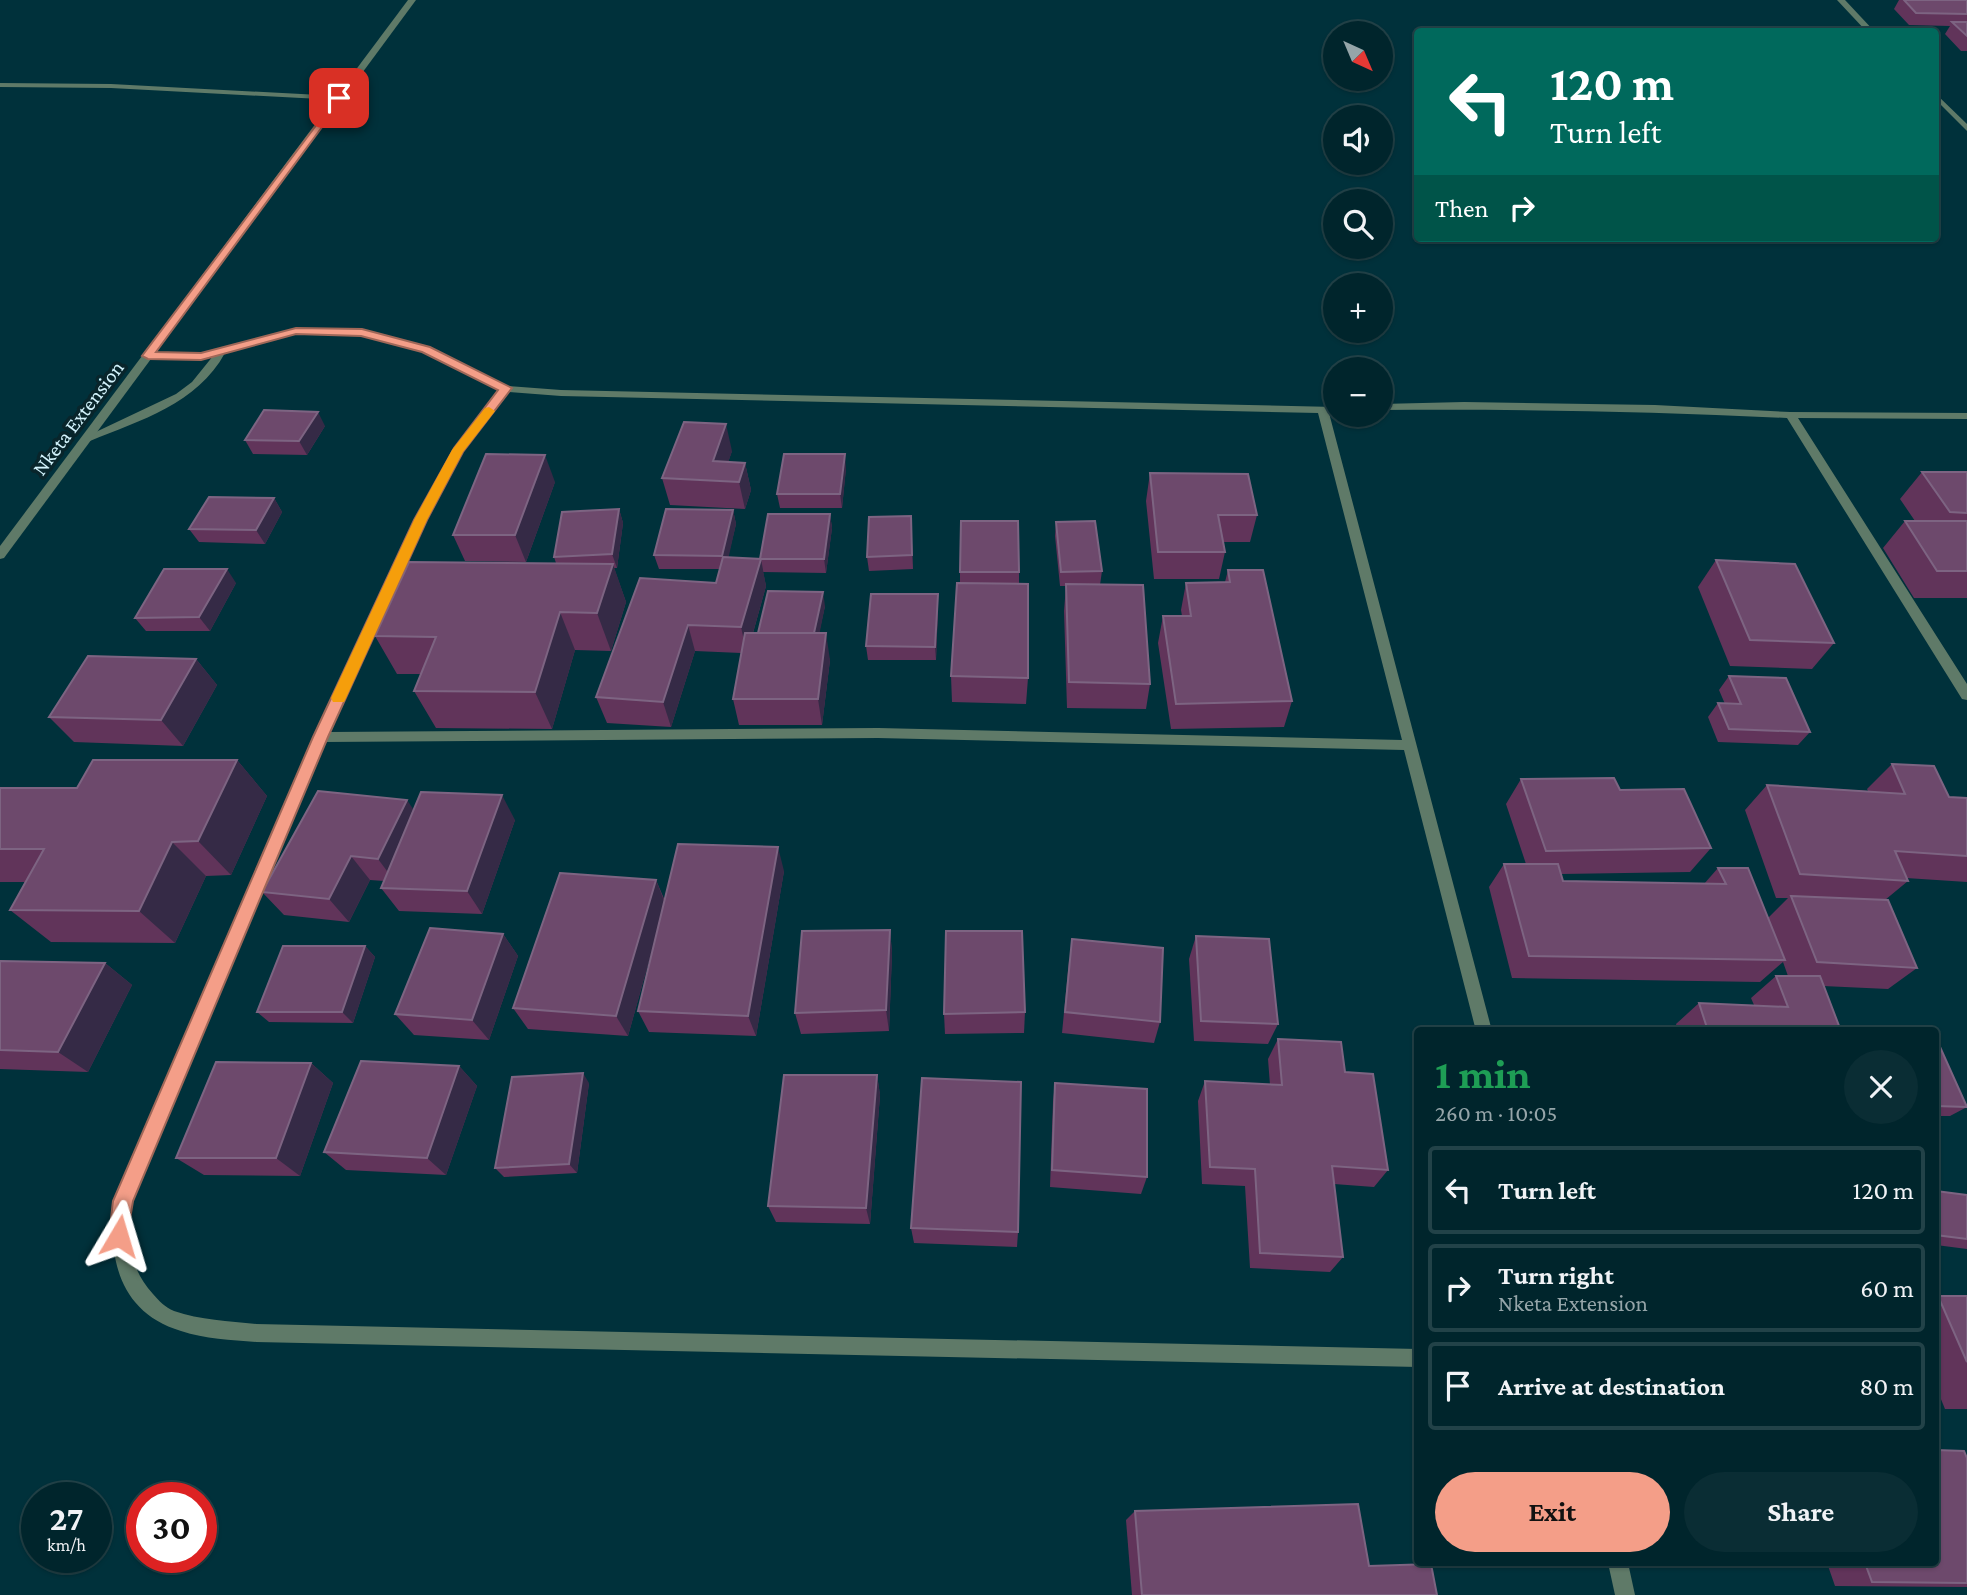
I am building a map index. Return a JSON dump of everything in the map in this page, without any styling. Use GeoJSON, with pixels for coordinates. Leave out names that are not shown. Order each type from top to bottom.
{"type":"FeatureCollection","features":[{"type":"Feature","properties":{"kind":"street","name":"Nketa Extension"},"geometry":{"type":"LineString","coordinates":[[0,555],[412,0]]}},
{"type":"Feature","properties":{"kind":"street"},"geometry":{"type":"LineString","coordinates":[[1841,0],[1868,28]]}},
{"type":"Feature","properties":{"kind":"street"},"geometry":{"type":"LineString","coordinates":[[0,85],[136,87],[339,98]]}},
{"type":"Feature","properties":{"kind":"street"},"geometry":{"type":"LineString","coordinates":[[1939,99],[1967,129]]}},
{"type":"Feature","properties":{"kind":"street"},"geometry":{"type":"LineString","coordinates":[[148,356],[182,357],[220,353],[296,331],[362,333],[426,350],[506,388],[561,393],[1323,411]]}},
{"type":"Feature","properties":{"kind":"street"},"geometry":{"type":"LineString","coordinates":[[86,439],[190,390],[214,367],[220,353]]}},
{"type":"Feature","properties":{"kind":"street"},"geometry":{"type":"LineString","coordinates":[[506,388],[458,450],[420,520],[320,737],[123,1201],[119,1236],[123,1263],[138,1292],[158,1313],[192,1325],[256,1334],[1414,1358]]}},
{"type":"Feature","properties":{"kind":"street"},"geometry":{"type":"LineString","coordinates":[[1393,407],[1655,408],[1790,415],[1967,416]]}},
{"type":"Feature","properties":{"kind":"street"},"geometry":{"type":"LineString","coordinates":[[1790,415],[1967,695]]}},
{"type":"Feature","properties":{"kind":"street"},"geometry":{"type":"LineString","coordinates":[[1333,427],[1410,745],[1483,1027]]}},
{"type":"Feature","properties":{"kind":"street"},"geometry":{"type":"LineString","coordinates":[[0,529],[19,529]]}},
{"type":"Feature","properties":{"kind":"street"},"geometry":{"type":"LineString","coordinates":[[320,737],[878,733],[1410,745]]}},
{"type":"Feature","properties":{"kind":"street"},"geometry":{"type":"LineString","coordinates":[[1619,1566],[1625,1595]]}},
{"type":"Feature","properties":{"kind":"building"},"geometry":{"type":"Polygon","coordinates":[[[1904,0],[1967,0],[1967,14],[1916,13],[1904,0]]]}},
{"type":"Feature","properties":{"kind":"building"},"geometry":{"type":"Polygon","coordinates":[[[1952,22],[1967,22],[1967,36],[1952,22]]]}},
{"type":"Feature","properties":{"kind":"building"},"geometry":{"type":"Polygon","coordinates":[[[264,410],[318,412],[299,441],[245,440],[264,410]]]}},
{"type":"Feature","properties":{"kind":"building"},"geometry":{"type":"Polygon","coordinates":[[[684,422],[726,424],[713,461],[745,463],[739,482],[662,478],[684,422]]]}},
{"type":"Feature","properties":{"kind":"building"},"geometry":{"type":"Polygon","coordinates":[[[486,454],[545,455],[515,535],[453,535],[486,454]]]}},
{"type":"Feature","properties":{"kind":"building"},"geometry":{"type":"Polygon","coordinates":[[[784,454],[845,454],[840,494],[777,494],[784,454]]]}},
{"type":"Feature","properties":{"kind":"building"},"geometry":{"type":"Polygon","coordinates":[[[1922,472],[1967,472],[1967,513],[1950,512],[1922,472]]]}},
{"type":"Feature","properties":{"kind":"building"},"geometry":{"type":"Polygon","coordinates":[[[1150,473],[1248,474],[1257,515],[1218,515],[1225,552],[1158,552],[1150,473]]]}},
{"type":"Feature","properties":{"kind":"building"},"geometry":{"type":"Polygon","coordinates":[[[209,497],[274,498],[256,530],[189,529],[209,497]]]}},
{"type":"Feature","properties":{"kind":"building"},"geometry":{"type":"Polygon","coordinates":[[[619,509],[612,554],[554,557],[562,512],[619,509]]]}},
{"type":"Feature","properties":{"kind":"building"},"geometry":{"type":"Polygon","coordinates":[[[666,509],[733,510],[722,556],[654,555],[666,509]]]}},
{"type":"Feature","properties":{"kind":"building"},"geometry":{"type":"Polygon","coordinates":[[[768,514],[830,514],[824,559],[760,559],[768,514]]]}},
{"type":"Feature","properties":{"kind":"building"},"geometry":{"type":"Polygon","coordinates":[[[911,516],[912,555],[867,557],[869,517],[911,516]]]}},
{"type":"Feature","properties":{"kind":"building"},"geometry":{"type":"Polygon","coordinates":[[[961,521],[1018,521],[1019,572],[960,572],[961,521]]]}},
{"type":"Feature","properties":{"kind":"building"},"geometry":{"type":"Polygon","coordinates":[[[1095,521],[1102,571],[1061,572],[1056,522],[1095,521]]]}},
{"type":"Feature","properties":{"kind":"building"},"geometry":{"type":"Polygon","coordinates":[[[1905,521],[1967,521],[1967,571],[1937,571],[1905,521]]]}},
{"type":"Feature","properties":{"kind":"building"},"geometry":{"type":"Polygon","coordinates":[[[723,557],[761,559],[741,627],[688,625],[663,702],[596,697],[640,578],[716,583],[723,557]]]}},
{"type":"Feature","properties":{"kind":"building"},"geometry":{"type":"Polygon","coordinates":[[[1716,560],[1795,564],[1834,643],[1750,640],[1716,560]]]}},
{"type":"Feature","properties":{"kind":"building"},"geometry":{"type":"Polygon","coordinates":[[[409,562],[613,564],[597,613],[560,612],[535,692],[414,691],[436,637],[375,636],[409,562]]]}},
{"type":"Feature","properties":{"kind":"building"},"geometry":{"type":"Polygon","coordinates":[[[164,569],[227,569],[199,617],[135,618],[164,569]]]}},
{"type":"Feature","properties":{"kind":"building"},"geometry":{"type":"Polygon","coordinates":[[[1228,570],[1263,570],[1292,701],[1176,704],[1163,616],[1191,616],[1186,583],[1230,582],[1228,570]]]}},
{"type":"Feature","properties":{"kind":"building"},"geometry":{"type":"Polygon","coordinates":[[[957,583],[1028,584],[1028,678],[951,676],[957,583]]]}},
{"type":"Feature","properties":{"kind":"building"},"geometry":{"type":"Polygon","coordinates":[[[1066,584],[1143,585],[1150,684],[1069,682],[1066,584]]]}},
{"type":"Feature","properties":{"kind":"building"},"geometry":{"type":"Polygon","coordinates":[[[768,591],[823,592],[814,633],[758,633],[768,591]]]}},
{"type":"Feature","properties":{"kind":"building"},"geometry":{"type":"Polygon","coordinates":[[[871,594],[938,594],[935,647],[866,646],[871,594]]]}},
{"type":"Feature","properties":{"kind":"building"},"geometry":{"type":"Polygon","coordinates":[[[745,633],[826,633],[818,699],[733,699],[745,633]]]}},
{"type":"Feature","properties":{"kind":"building"},"geometry":{"type":"Polygon","coordinates":[[[88,656],[196,659],[161,720],[49,717],[88,656]]]}},
{"type":"Feature","properties":{"kind":"building"},"geometry":{"type":"Polygon","coordinates":[[[1729,676],[1786,678],[1810,732],[1729,729],[1718,703],[1741,704],[1729,676]]]}},
{"type":"Feature","properties":{"kind":"building"},"geometry":{"type":"Polygon","coordinates":[[[93,760],[237,760],[198,841],[172,842],[139,911],[10,910],[44,849],[0,849],[0,788],[77,788],[93,760]]]}},
{"type":"Feature","properties":{"kind":"building"},"geometry":{"type":"Polygon","coordinates":[[[1892,764],[1934,766],[1949,797],[1967,798],[1967,856],[1895,851],[1908,881],[1800,874],[1767,785],[1905,794],[1892,764]]]}},
{"type":"Feature","properties":{"kind":"building"},"geometry":{"type":"Polygon","coordinates":[[[1614,778],[1620,790],[1684,789],[1711,848],[1546,851],[1521,779],[1614,778]]]}},
{"type":"Feature","properties":{"kind":"building"},"geometry":{"type":"Polygon","coordinates":[[[318,791],[407,800],[378,859],[351,856],[329,899],[262,892],[318,791]]]}},
{"type":"Feature","properties":{"kind":"building"},"geometry":{"type":"Polygon","coordinates":[[[421,792],[502,795],[467,891],[381,888],[421,792]]]}},
{"type":"Feature","properties":{"kind":"building"},"geometry":{"type":"Polygon","coordinates":[[[678,844],[778,847],[748,1016],[638,1011],[678,844]]]}},
{"type":"Feature","properties":{"kind":"building"},"geometry":{"type":"Polygon","coordinates":[[[1504,864],[1558,864],[1563,881],[1726,884],[1718,868],[1748,868],[1785,960],[1529,956],[1504,864]]]}},
{"type":"Feature","properties":{"kind":"building"},"geometry":{"type":"Polygon","coordinates":[[[560,873],[656,880],[616,1016],[513,1008],[560,873]]]}},
{"type":"Feature","properties":{"kind":"building"},"geometry":{"type":"Polygon","coordinates":[[[1791,896],[1888,900],[1917,968],[1817,962],[1791,896]]]}},
{"type":"Feature","properties":{"kind":"building"},"geometry":{"type":"Polygon","coordinates":[[[430,928],[503,934],[472,1020],[395,1014],[430,928]]]}},
{"type":"Feature","properties":{"kind":"building"},"geometry":{"type":"Polygon","coordinates":[[[890,930],[886,1010],[795,1013],[802,931],[890,930]]]}},
{"type":"Feature","properties":{"kind":"building"},"geometry":{"type":"Polygon","coordinates":[[[946,931],[1022,931],[1025,1012],[944,1014],[946,931]]]}},
{"type":"Feature","properties":{"kind":"building"},"geometry":{"type":"Polygon","coordinates":[[[1196,936],[1269,939],[1278,1024],[1201,1021],[1196,936]]]}},
{"type":"Feature","properties":{"kind":"building"},"geometry":{"type":"Polygon","coordinates":[[[1072,939],[1163,948],[1160,1022],[1065,1012],[1072,939]]]}},
{"type":"Feature","properties":{"kind":"building"},"geometry":{"type":"Polygon","coordinates":[[[283,946],[365,946],[342,1012],[257,1012],[283,946]]]}},
{"type":"Feature","properties":{"kind":"building"},"geometry":{"type":"Polygon","coordinates":[[[0,961],[105,963],[58,1052],[0,1050],[0,961]]]}},
{"type":"Feature","properties":{"kind":"building"},"geometry":{"type":"Polygon","coordinates":[[[1776,976],[1820,976],[1839,1027],[1707,1027],[1699,1003],[1788,1007],[1776,976]]]}},
{"type":"Feature","properties":{"kind":"building"},"geometry":{"type":"Polygon","coordinates":[[[1278,1039],[1341,1042],[1345,1072],[1373,1074],[1388,1170],[1332,1166],[1343,1257],[1260,1253],[1255,1169],[1210,1167],[1205,1081],[1282,1085],[1278,1039]]]}},
{"type":"Feature","properties":{"kind":"building"},"geometry":{"type":"Polygon","coordinates":[[[1939,1045],[1967,1107],[1939,1106],[1939,1045]]]}},
{"type":"Feature","properties":{"kind":"building"},"geometry":{"type":"Polygon","coordinates":[[[361,1061],[459,1066],[427,1158],[324,1152],[361,1061]]]}},
{"type":"Feature","properties":{"kind":"building"},"geometry":{"type":"Polygon","coordinates":[[[216,1062],[311,1063],[276,1158],[176,1158],[216,1062]]]}},
{"type":"Feature","properties":{"kind":"building"},"geometry":{"type":"Polygon","coordinates":[[[583,1073],[569,1164],[495,1168],[512,1077],[583,1073]]]}},
{"type":"Feature","properties":{"kind":"building"},"geometry":{"type":"Polygon","coordinates":[[[784,1075],[877,1075],[866,1208],[768,1206],[784,1075]]]}},
{"type":"Feature","properties":{"kind":"building"},"geometry":{"type":"Polygon","coordinates":[[[922,1078],[1021,1082],[1018,1232],[911,1228],[922,1078]]]}},
{"type":"Feature","properties":{"kind":"building"},"geometry":{"type":"Polygon","coordinates":[[[1055,1083],[1147,1089],[1147,1177],[1052,1170],[1055,1083]]]}},
{"type":"Feature","properties":{"kind":"building"},"geometry":{"type":"Polygon","coordinates":[[[1939,1191],[1967,1195],[1967,1239],[1939,1235],[1939,1191]]]}},
{"type":"Feature","properties":{"kind":"building"},"geometry":{"type":"Polygon","coordinates":[[[1939,1296],[1967,1296],[1967,1362],[1939,1298],[1939,1296]]]}},
{"type":"Feature","properties":{"kind":"building"},"geometry":{"type":"Polygon","coordinates":[[[1939,1450],[1964,1451],[1967,1458],[1967,1583],[1872,1582],[1866,1566],[1939,1566],[1939,1450]]]}},
{"type":"Feature","properties":{"kind":"building"},"geometry":{"type":"Polygon","coordinates":[[[1358,1504],[1369,1566],[1431,1566],[1437,1595],[1142,1595],[1135,1511],[1358,1504]]]}},
{"type":"Feature","properties":{"kind":"slow traffic"},"geometry":{"type":"LineString","coordinates":[[338,698],[420,520],[458,450],[489,411]]}},
{"type":"Feature","properties":{"kind":"route"},"geometry":{"type":"LineString","coordinates":[[119,1236],[123,1201],[320,737],[420,520],[458,450],[506,388],[484,380],[426,350],[362,333],[296,331],[281,333],[220,353],[182,357],[148,356],[339,98]]}}]}
